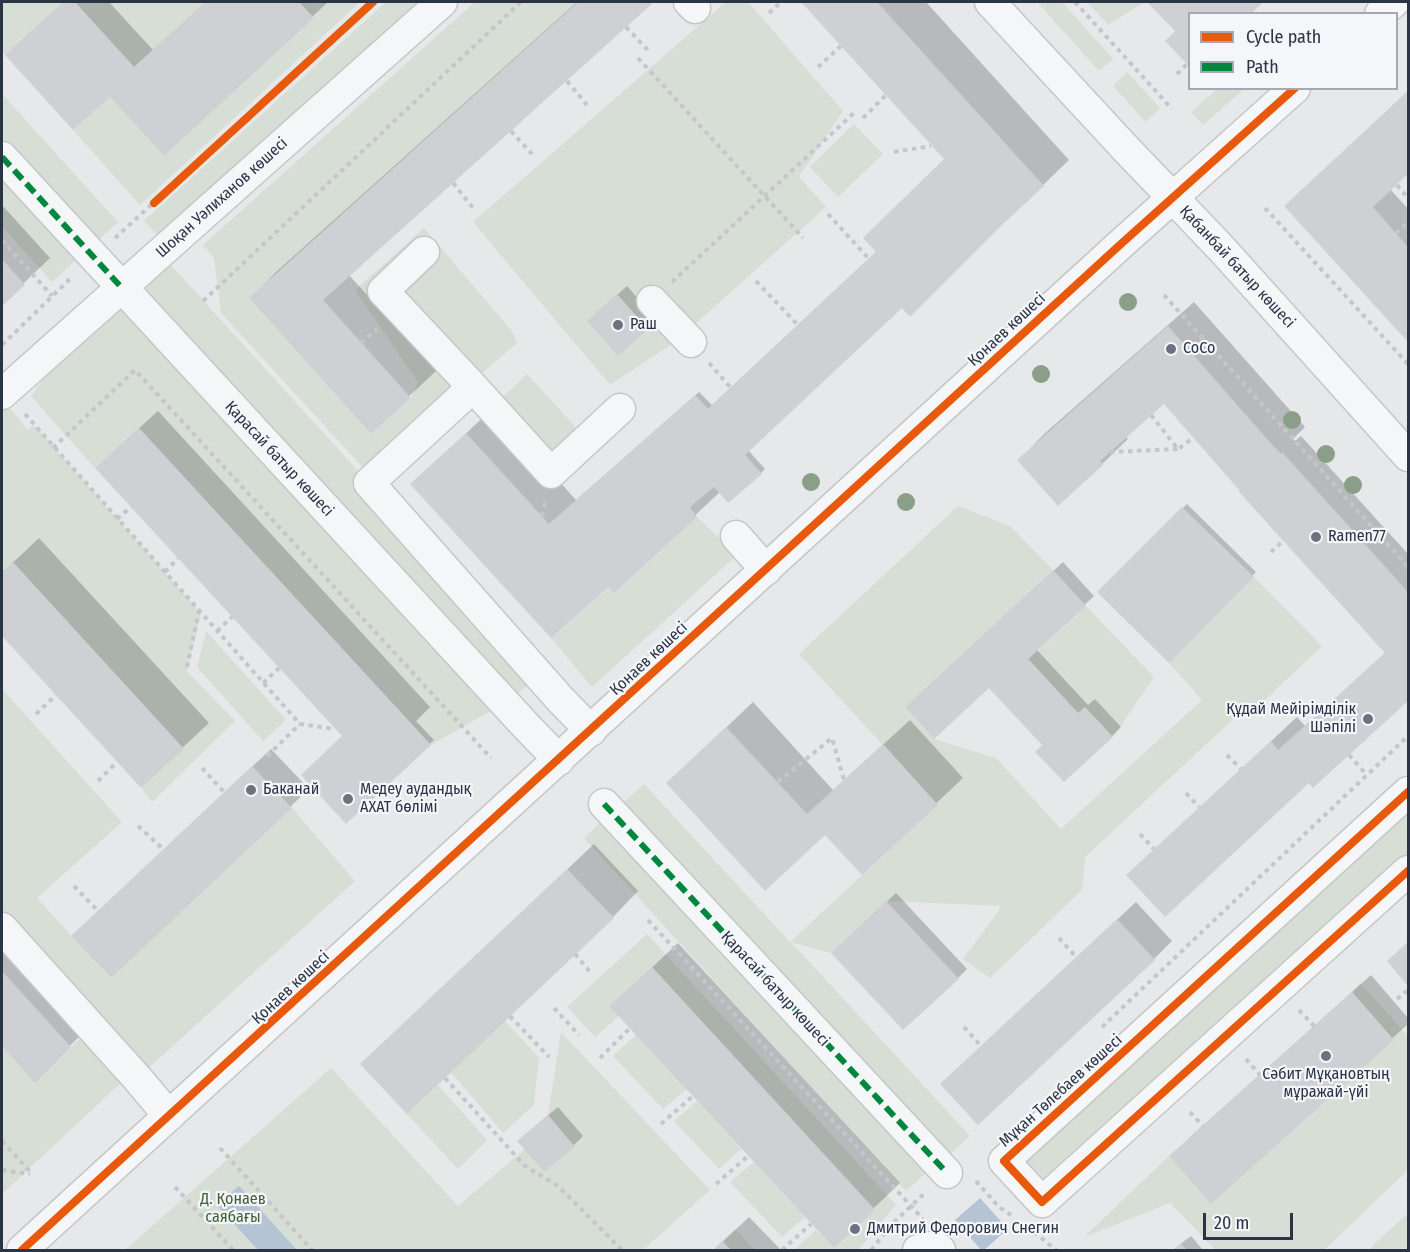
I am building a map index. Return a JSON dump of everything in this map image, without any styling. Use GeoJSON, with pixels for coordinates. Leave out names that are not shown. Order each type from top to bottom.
{"type":"FeatureCollection","features":[{"type":"Feature","properties":{"kind":"street","name":"Шоқан Уәлиханов көшесі"},"geometry":{"type":"LineString","coordinates":[[3,391],[442,2]]}},
{"type":"Feature","properties":{"kind":"street","name":"Қабанбай батыр көшесі"},"geometry":{"type":"LineString","coordinates":[[990,2],[1126,150],[1173,197],[1408,456]]}},
{"type":"Feature","properties":{"kind":"street"},"geometry":{"type":"LineString","coordinates":[[1382,12],[1394,2]]}},
{"type":"Feature","properties":{"kind":"street","name":"Қонаев көшесі"},"geometry":{"type":"LineString","coordinates":[[22,1251],[1293,90]]}},
{"type":"Feature","properties":{"kind":"street","name":"Қарасай батыр көшесі"},"geometry":{"type":"LineString","coordinates":[[2,157],[559,759]]}},
{"type":"Feature","properties":{"kind":"street"},"geometry":{"type":"LineString","coordinates":[[424,252],[383,291],[551,473],[620,409]]}},
{"type":"Feature","properties":{"kind":"street"},"geometry":{"type":"LineString","coordinates":[[652,301],[691,342]]}},
{"type":"Feature","properties":{"kind":"street"},"geometry":{"type":"LineString","coordinates":[[473,387],[369,483],[559,698],[591,731]]}},
{"type":"Feature","properties":{"kind":"street"},"geometry":{"type":"LineString","coordinates":[[736,536],[766,570]]}},
{"type":"Feature","properties":{"kind":"street","name":"Мұқан Төлебаев көшесі"},"geometry":{"type":"LineString","coordinates":[[1408,792],[1004,1161],[1042,1202],[1408,871]]}},
{"type":"Feature","properties":{"kind":"street","name":"Қарасай батыр көшесі"},"geometry":{"type":"LineString","coordinates":[[604,804],[946,1173]]}},
{"type":"Feature","properties":{"kind":"street"},"geometry":{"type":"LineString","coordinates":[[2,928],[169,1116]]}},
{"type":"Feature","properties":{"kind":"street"},"geometry":{"type":"LineString","coordinates":[[918,1251],[936,1246],[940,1251]]}},
{"type":"Feature","properties":{"kind":"path"},"geometry":{"type":"LineString","coordinates":[[2,345],[94,257],[373,2]]}},
{"type":"Feature","properties":{"kind":"path"},"geometry":{"type":"LineString","coordinates":[[204,301],[520,2]]}},
{"type":"Feature","properties":{"kind":"path"},"geometry":{"type":"LineString","coordinates":[[769,13],[781,2]]}},
{"type":"Feature","properties":{"kind":"path"},"geometry":{"type":"LineString","coordinates":[[1075,2],[1172,109]]}},
{"type":"Feature","properties":{"kind":"path"},"geometry":{"type":"LineString","coordinates":[[626,27],[648,50]]}},
{"type":"Feature","properties":{"kind":"path"},"geometry":{"type":"LineString","coordinates":[[818,68],[841,46]]}},
{"type":"Feature","properties":{"kind":"path"},"geometry":{"type":"LineString","coordinates":[[638,58],[803,238]]}},
{"type":"Feature","properties":{"kind":"path"},"geometry":{"type":"LineString","coordinates":[[1177,74],[1187,64]]}},
{"type":"Feature","properties":{"kind":"path"},"geometry":{"type":"LineString","coordinates":[[567,81],[586,105]]}},
{"type":"Feature","properties":{"kind":"path"},"geometry":{"type":"LineString","coordinates":[[863,118],[886,96]]}},
{"type":"Feature","properties":{"kind":"path"},"geometry":{"type":"LineString","coordinates":[[652,301],[856,111]]}},
{"type":"Feature","properties":{"kind":"path"},"geometry":{"type":"LineString","coordinates":[[511,131],[532,154]]}},
{"type":"Feature","properties":{"kind":"path"},"geometry":{"type":"LineString","coordinates":[[894,152],[931,146]]}},
{"type":"Feature","properties":{"kind":"path"},"geometry":{"type":"LineString","coordinates":[[453,183],[473,208]]}},
{"type":"Feature","properties":{"kind":"path"},"geometry":{"type":"LineString","coordinates":[[1397,185],[1408,198]]}},
{"type":"Feature","properties":{"kind":"path"},"geometry":{"type":"LineString","coordinates":[[1265,208],[1408,364]]}},
{"type":"Feature","properties":{"kind":"path"},"geometry":{"type":"LineString","coordinates":[[828,214],[869,259]]}},
{"type":"Feature","properties":{"kind":"path"},"geometry":{"type":"LineString","coordinates":[[1396,233],[1408,222]]}},
{"type":"Feature","properties":{"kind":"path"},"geometry":{"type":"LineString","coordinates":[[2,240],[52,296]]}},
{"type":"Feature","properties":{"kind":"path"},"geometry":{"type":"LineString","coordinates":[[756,281],[798,325]]}},
{"type":"Feature","properties":{"kind":"path"},"geometry":{"type":"LineString","coordinates":[[1164,295],[1408,567]]}},
{"type":"Feature","properties":{"kind":"path"},"geometry":{"type":"LineString","coordinates":[[54,448],[135,370],[491,758]]}},
{"type":"Feature","properties":{"kind":"path"},"geometry":{"type":"LineString","coordinates":[[3,391],[300,724],[335,729]]}},
{"type":"Feature","properties":{"kind":"path"},"geometry":{"type":"LineString","coordinates":[[1151,415],[1178,449]]}},
{"type":"Feature","properties":{"kind":"path"},"geometry":{"type":"LineString","coordinates":[[1110,452],[1178,449],[1193,438]]}},
{"type":"Feature","properties":{"kind":"path"},"geometry":{"type":"LineString","coordinates":[[117,519],[130,507]]}},
{"type":"Feature","properties":{"kind":"path"},"geometry":{"type":"LineString","coordinates":[[1271,552],[1284,541]]}},
{"type":"Feature","properties":{"kind":"path"},"geometry":{"type":"LineString","coordinates":[[165,572],[178,558]]}},
{"type":"Feature","properties":{"kind":"path"},"geometry":{"type":"LineString","coordinates":[[187,667],[199,611]]}},
{"type":"Feature","properties":{"kind":"path"},"geometry":{"type":"LineString","coordinates":[[217,631],[232,617]]}},
{"type":"Feature","properties":{"kind":"path"},"geometry":{"type":"LineString","coordinates":[[264,682],[279,668]]}},
{"type":"Feature","properties":{"kind":"path"},"geometry":{"type":"LineString","coordinates":[[36,714],[56,695]]}},
{"type":"Feature","properties":{"kind":"path"},"geometry":{"type":"LineString","coordinates":[[267,756],[300,724]]}},
{"type":"Feature","properties":{"kind":"path"},"geometry":{"type":"LineString","coordinates":[[1101,1028],[1408,736]]}},
{"type":"Feature","properties":{"kind":"path"},"geometry":{"type":"LineString","coordinates":[[778,782],[832,738],[844,780]]}},
{"type":"Feature","properties":{"kind":"path"},"geometry":{"type":"LineString","coordinates":[[1227,755],[1241,769]]}},
{"type":"Feature","properties":{"kind":"path"},"geometry":{"type":"LineString","coordinates":[[1349,755],[1367,775]]}},
{"type":"Feature","properties":{"kind":"path"},"geometry":{"type":"LineString","coordinates":[[98,781],[117,762]]}},
{"type":"Feature","properties":{"kind":"path"},"geometry":{"type":"LineString","coordinates":[[202,768],[224,792]]}},
{"type":"Feature","properties":{"kind":"path"},"geometry":{"type":"LineString","coordinates":[[1186,793],[1199,807]]}},
{"type":"Feature","properties":{"kind":"path"},"geometry":{"type":"LineString","coordinates":[[138,825],[163,849]]}},
{"type":"Feature","properties":{"kind":"path"},"geometry":{"type":"LineString","coordinates":[[1140,834],[1154,849]]}},
{"type":"Feature","properties":{"kind":"path"},"geometry":{"type":"LineString","coordinates":[[74,886],[98,911]]}},
{"type":"Feature","properties":{"kind":"path"},"geometry":{"type":"LineString","coordinates":[[648,921],[912,1206]]}},
{"type":"Feature","properties":{"kind":"path"},"geometry":{"type":"LineString","coordinates":[[1059,938],[1076,957]]}},
{"type":"Feature","properties":{"kind":"path"},"geometry":{"type":"LineString","coordinates":[[575,954],[591,973]]}},
{"type":"Feature","properties":{"kind":"path"},"geometry":{"type":"LineString","coordinates":[[1397,999],[1408,990]]}},
{"type":"Feature","properties":{"kind":"path"},"geometry":{"type":"LineString","coordinates":[[554,1008],[579,1035]]}},
{"type":"Feature","properties":{"kind":"path"},"geometry":{"type":"LineString","coordinates":[[1299,1010],[1314,1026]]}},
{"type":"Feature","properties":{"kind":"path"},"geometry":{"type":"LineString","coordinates":[[510,1016],[549,1057]]}},
{"type":"Feature","properties":{"kind":"path"},"geometry":{"type":"LineString","coordinates":[[964,1027],[981,1046]]}},
{"type":"Feature","properties":{"kind":"path"},"geometry":{"type":"LineString","coordinates":[[600,1058],[630,1028]]}},
{"type":"Feature","properties":{"kind":"path"},"geometry":{"type":"LineString","coordinates":[[1246,1059],[1260,1075]]}},
{"type":"Feature","properties":{"kind":"path"},"geometry":{"type":"LineString","coordinates":[[445,1078],[525,1166],[558,1186],[622,1251]]}},
{"type":"Feature","properties":{"kind":"path"},"geometry":{"type":"LineString","coordinates":[[661,1125],[693,1096]]}},
{"type":"Feature","properties":{"kind":"path"},"geometry":{"type":"LineString","coordinates":[[1190,1112],[1203,1126]]}},
{"type":"Feature","properties":{"kind":"path"},"geometry":{"type":"LineString","coordinates":[[2,1141],[32,1174],[2,1170]]}},
{"type":"Feature","properties":{"kind":"path"},"geometry":{"type":"LineString","coordinates":[[220,1148],[312,1251]]}},
{"type":"Feature","properties":{"kind":"path"},"geometry":{"type":"LineString","coordinates":[[716,1184],[748,1156]]}},
{"type":"Feature","properties":{"kind":"path"},"geometry":{"type":"LineString","coordinates":[[871,1251],[892,1224],[946,1173]]}},
{"type":"Feature","properties":{"kind":"path"},"geometry":{"type":"LineString","coordinates":[[175,1187],[233,1251]]}},
{"type":"Feature","properties":{"kind":"path"},"geometry":{"type":"LineString","coordinates":[[782,1251],[811,1224]]}},
{"type":"Feature","properties":{"kind":"path"},"geometry":{"type":"LineString","coordinates":[[1049,1243],[1056,1251]]}},
{"type":"Feature","properties":{"kind":"green space"},"geometry":{"type":"Polygon","coordinates":[[[2,2],[63,2],[5,55],[2,52],[2,2]]]}},
{"type":"Feature","properties":{"kind":"green space"},"geometry":{"type":"Polygon","coordinates":[[[75,2],[205,2],[134,67],[75,2]]]}},
{"type":"Feature","properties":{"kind":"green space"},"geometry":{"type":"Polygon","coordinates":[[[299,2],[360,2],[140,205],[73,130],[110,97],[164,156],[314,18],[299,2]]]}},
{"type":"Feature","properties":{"kind":"green space"},"geometry":{"type":"Polygon","coordinates":[[[386,2],[424,2],[160,237],[144,221],[386,2]]]}},
{"type":"Feature","properties":{"kind":"green space"},"geometry":{"type":"Polygon","coordinates":[[[475,2],[578,2],[249,298],[371,434],[411,398],[418,382],[355,290],[424,228],[512,331],[517,343],[367,472],[221,313],[214,258],[203,245],[475,2]]]}},
{"type":"Feature","properties":{"kind":"green space"},"geometry":{"type":"Polygon","coordinates":[[[726,2],[748,2],[843,111],[799,177],[826,207],[675,342],[610,385],[473,222],[726,2]]]}},
{"type":"Feature","properties":{"kind":"green space"},"geometry":{"type":"Polygon","coordinates":[[[1037,2],[1062,2],[1113,59],[1099,71],[1037,2]]]}},
{"type":"Feature","properties":{"kind":"green space"},"geometry":{"type":"Polygon","coordinates":[[[1087,2],[1145,2],[1108,25],[1087,2]]]}},
{"type":"Feature","properties":{"kind":"green space"},"geometry":{"type":"Polygon","coordinates":[[[1127,72],[1160,108],[1146,122],[1113,86],[1127,72]]]}},
{"type":"Feature","properties":{"kind":"green space"},"geometry":{"type":"Polygon","coordinates":[[[1216,90],[1243,90],[1203,125],[1191,112],[1216,90]]]}},
{"type":"Feature","properties":{"kind":"green space"},"geometry":{"type":"Polygon","coordinates":[[[2,94],[118,222],[94,244],[2,142],[2,94]]]}},
{"type":"Feature","properties":{"kind":"green space"},"geometry":{"type":"Polygon","coordinates":[[[854,124],[883,154],[838,197],[810,167],[854,124]]]}},
{"type":"Feature","properties":{"kind":"green space"},"geometry":{"type":"Polygon","coordinates":[[[2,174],[78,258],[52,282],[2,226],[2,174]]]}},
{"type":"Feature","properties":{"kind":"green space"},"geometry":{"type":"Polygon","coordinates":[[[171,265],[540,676],[505,703],[431,745],[139,428],[95,468],[31,396],[46,375],[130,298],[171,265]]]}},
{"type":"Feature","properties":{"kind":"green space"},"geometry":{"type":"Polygon","coordinates":[[[527,374],[580,432],[552,458],[500,400],[527,374]]]}},
{"type":"Feature","properties":{"kind":"green space"},"geometry":{"type":"Polygon","coordinates":[[[2,399],[28,430],[34,425],[201,613],[187,671],[235,721],[152,802],[141,788],[184,749],[13,563],[2,573],[2,399]]]}},
{"type":"Feature","properties":{"kind":"green space"},"geometry":{"type":"Polygon","coordinates":[[[958,506],[1010,526],[1053,570],[905,707],[934,739],[996,758],[1061,829],[1202,700],[1169,663],[1254,577],[1322,646],[1249,715],[1243,710],[1085,857],[1082,890],[990,978],[963,959],[1002,906],[886,901],[831,953],[791,942],[970,1136],[948,1156],[622,804],[644,784],[790,942],[938,805],[799,654],[958,506]]]}},
{"type":"Feature","properties":{"kind":"green space"},"geometry":{"type":"Polygon","coordinates":[[[697,517],[737,555],[592,687],[551,638],[608,587],[614,593],[697,517]]]}},
{"type":"Feature","properties":{"kind":"green space"},"geometry":{"type":"Polygon","coordinates":[[[1086,606],[1154,677],[1113,737],[1085,707],[1078,713],[1029,659],[1086,606]]]}},
{"type":"Feature","properties":{"kind":"green space"},"geometry":{"type":"Polygon","coordinates":[[[206,631],[286,720],[263,741],[197,667],[206,631]]]}},
{"type":"Feature","properties":{"kind":"green space"},"geometry":{"type":"Polygon","coordinates":[[[2,689],[122,822],[37,898],[110,978],[292,808],[355,881],[145,1071],[2,916],[2,689]]]}},
{"type":"Feature","properties":{"kind":"green space"},"geometry":{"type":"Polygon","coordinates":[[[1408,792],[1408,871],[1051,1193],[1016,1150],[1408,792]]]}},
{"type":"Feature","properties":{"kind":"green space"},"geometry":{"type":"Polygon","coordinates":[[[605,818],[928,1171],[906,1191],[584,838],[605,818]]]}},
{"type":"Feature","properties":{"kind":"green space"},"geometry":{"type":"Polygon","coordinates":[[[647,934],[896,1205],[858,1250],[794,1250],[816,1230],[834,1248],[875,1209],[652,967],[609,1006],[619,1016],[595,1037],[567,1007],[647,934]]]}},
{"type":"Feature","properties":{"kind":"green space"},"geometry":{"type":"Polygon","coordinates":[[[1360,983],[1408,1036],[1408,1170],[1324,1250],[1216,1250],[1170,1203],[1084,1237],[1169,1156],[1212,1203],[1394,1040],[1352,992],[1360,983]]]}},
{"type":"Feature","properties":{"kind":"green space"},"geometry":{"type":"Polygon","coordinates":[[[505,1021],[539,1058],[534,1105],[503,1133],[451,1072],[505,1021]]]}},
{"type":"Feature","properties":{"kind":"green space","name":"Д. Қонаев саябағы"},"geometry":{"type":"Polygon","coordinates":[[[561,1032],[710,1190],[643,1250],[125,1250],[331,1068],[458,1206],[525,1149],[544,1172],[574,1147],[548,1115],[561,1032]]]}},
{"type":"Feature","properties":{"kind":"green space"},"geometry":{"type":"Polygon","coordinates":[[[85,1034],[125,1079],[2,1194],[2,1046],[35,1082],[85,1034]]]}},
{"type":"Feature","properties":{"kind":"green space"},"geometry":{"type":"Polygon","coordinates":[[[636,1035],[687,1089],[663,1109],[613,1056],[636,1035]]]}},
{"type":"Feature","properties":{"kind":"green space"},"geometry":{"type":"Polygon","coordinates":[[[438,1085],[487,1140],[458,1169],[407,1114],[438,1085]]]}},
{"type":"Feature","properties":{"kind":"green space"},"geometry":{"type":"Polygon","coordinates":[[[697,1101],[741,1149],[719,1169],[674,1121],[697,1101]]]}},
{"type":"Feature","properties":{"kind":"green space"},"geometry":{"type":"Polygon","coordinates":[[[754,1162],[805,1217],[782,1237],[730,1182],[754,1162]]]}},
{"type":"Feature","properties":{"kind":"green space"},"geometry":{"type":"Polygon","coordinates":[[[1408,1213],[1408,1250],[1368,1250],[1408,1213]]]}},
{"type":"Feature","properties":{"kind":"green space"},"geometry":{"type":"Polygon","coordinates":[[[735,1229],[755,1250],[731,1250],[722,1241],[735,1229]]]}},
{"type":"Feature","properties":{"kind":"water"},"geometry":{"type":"Polygon","coordinates":[[[239,1186],[297,1250],[258,1250],[217,1205],[239,1186]]]}},
{"type":"Feature","properties":{"kind":"water"},"geometry":{"type":"Polygon","coordinates":[[[980,1198],[1008,1229],[984,1250],[981,1250],[955,1220],[980,1198]]]}},
{"type":"Feature","properties":{"kind":"building"},"geometry":{"type":"Polygon","coordinates":[[[63,2],[75,2],[134,67],[205,2],[299,2],[314,18],[164,156],[110,97],[73,130],[5,55],[63,2]]]}},
{"type":"Feature","properties":{"kind":"building"},"geometry":{"type":"Polygon","coordinates":[[[578,2],[654,2],[323,300],[411,398],[371,434],[249,298],[578,2]]]}},
{"type":"Feature","properties":{"kind":"building"},"geometry":{"type":"Polygon","coordinates":[[[801,2],[877,2],[1044,186],[910,317],[902,308],[745,455],[762,474],[728,503],[714,487],[690,507],[697,517],[614,593],[608,587],[551,638],[410,484],[466,433],[549,524],[695,395],[708,409],[876,252],[863,238],[944,159],[801,2]]]}},
{"type":"Feature","properties":{"kind":"building"},"geometry":{"type":"Polygon","coordinates":[[[1147,2],[1262,3],[1253,12],[1188,12],[1188,65],[1165,41],[1175,31],[1147,2]]]}},
{"type":"Feature","properties":{"kind":"building"},"geometry":{"type":"Polygon","coordinates":[[[1408,91],[1408,174],[1373,207],[1408,247],[1408,342],[1284,206],[1408,91]]]}},
{"type":"Feature","properties":{"kind":"building"},"geometry":{"type":"Polygon","coordinates":[[[2,259],[25,285],[2,306],[2,259]]]}},
{"type":"Feature","properties":{"kind":"building","name":"Раш"},"geometry":{"type":"Polygon","coordinates":[[[617,294],[648,329],[618,356],[587,321],[617,294]]]}},
{"type":"Feature","properties":{"kind":"building"},"geometry":{"type":"Polygon","coordinates":[[[1168,326],[1267,439],[1281,454],[1282,452],[1408,592],[1408,701],[1313,788],[1309,783],[1165,917],[1126,875],[1271,741],[1278,750],[1385,653],[1239,492],[1164,404],[1100,461],[1103,465],[1058,506],[1017,460],[1168,326]]]}},
{"type":"Feature","properties":{"kind":"building"},"geometry":{"type":"Polygon","coordinates":[[[139,428],[431,745],[346,824],[301,775],[342,736],[95,468],[139,428]]]}},
{"type":"Feature","properties":{"kind":"building"},"geometry":{"type":"Polygon","coordinates":[[[1182,507],[1254,577],[1169,663],[1097,592],[1182,507]]]}},
{"type":"Feature","properties":{"kind":"building"},"geometry":{"type":"Polygon","coordinates":[[[13,562],[184,749],[141,788],[2,636],[2,573],[13,562]]]}},
{"type":"Feature","properties":{"kind":"building"},"geometry":{"type":"Polygon","coordinates":[[[1053,570],[1086,606],[1028,659],[1078,713],[1085,707],[1113,737],[1064,782],[1035,752],[1042,745],[989,688],[934,739],[905,707],[1053,570]]]}},
{"type":"Feature","properties":{"kind":"building"},"geometry":{"type":"Polygon","coordinates":[[[726,727],[807,814],[883,744],[938,805],[862,875],[825,835],[765,891],[666,783],[726,727]]]}},
{"type":"Feature","properties":{"kind":"building"},"geometry":{"type":"Polygon","coordinates":[[[252,766],[292,808],[111,978],[71,936],[252,766]]]}},
{"type":"Feature","properties":{"kind":"building"},"geometry":{"type":"Polygon","coordinates":[[[567,869],[614,918],[407,1114],[360,1064],[567,869]]]}},
{"type":"Feature","properties":{"kind":"building"},"geometry":{"type":"Polygon","coordinates":[[[886,901],[959,979],[903,1030],[831,953],[886,901]]]}},
{"type":"Feature","properties":{"kind":"building"},"geometry":{"type":"Polygon","coordinates":[[[1117,919],[1155,960],[978,1125],[940,1084],[1117,919]]]}},
{"type":"Feature","properties":{"kind":"building"},"geometry":{"type":"Polygon","coordinates":[[[1408,942],[1408,986],[1387,961],[1408,942]]]}},
{"type":"Feature","properties":{"kind":"building"},"geometry":{"type":"Polygon","coordinates":[[[652,967],[875,1210],[834,1248],[609,1006],[652,967]]]}},
{"type":"Feature","properties":{"kind":"building"},"geometry":{"type":"Polygon","coordinates":[[[2,971],[71,1047],[35,1083],[2,1046],[2,971]]]}},
{"type":"Feature","properties":{"kind":"building"},"geometry":{"type":"Polygon","coordinates":[[[1352,992],[1394,1040],[1211,1204],[1169,1156],[1352,992]]]}},
{"type":"Feature","properties":{"kind":"building"},"geometry":{"type":"Polygon","coordinates":[[[548,1115],[575,1147],[544,1172],[517,1141],[548,1115]]]}},
{"type":"Feature","properties":{"kind":"building"},"geometry":{"type":"Polygon","coordinates":[[[722,1241],[731,1250],[713,1250],[722,1241]]]}},
{"type":"Feature","properties":{"kind":"building"},"geometry":{"type":"Polygon","coordinates":[[[1181,1244],[1187,1250],[1173,1250],[1181,1244]]]}},
{"type":"Feature","properties":{"kind":"marked path"},"geometry":{"type":"LineString","coordinates":[[2,157],[121,287]]}},
{"type":"Feature","properties":{"kind":"marked path"},"geometry":{"type":"LineString","coordinates":[[604,804],[947,1173]]}},
{"type":"Feature","properties":{"kind":"cycle path"},"geometry":{"type":"LineString","coordinates":[[154,203],[373,2]]}},
{"type":"Feature","properties":{"kind":"cycle path"},"geometry":{"type":"LineString","coordinates":[[22,1250],[1122,243],[1293,90]]}},
{"type":"Feature","properties":{"kind":"cycle path"},"geometry":{"type":"LineString","coordinates":[[1408,792],[1004,1161],[1042,1202],[1408,871]]}},
{"type":"Feature","properties":{"kind":"place","name":"Раш"},"geometry":{"type":"Point","coordinates":[618,325]}},
{"type":"Feature","properties":{"kind":"place","name":"CoCo"},"geometry":{"type":"Point","coordinates":[1171,349]}},
{"type":"Feature","properties":{"kind":"place","name":"Ramen77"},"geometry":{"type":"Point","coordinates":[1316,537]}},
{"type":"Feature","properties":{"kind":"place","name":"Құдай Мейірімділік Шәпілі"},"geometry":{"type":"Point","coordinates":[1368,719]}},
{"type":"Feature","properties":{"kind":"place","name":"Баканай"},"geometry":{"type":"Point","coordinates":[251,790]}},
{"type":"Feature","properties":{"kind":"place","name":"Медеу аудандық АХАТ бөлімі"},"geometry":{"type":"Point","coordinates":[348,799]}},
{"type":"Feature","properties":{"kind":"place","name":"Сәбит Мұқановтың мұражай-үйі"},"geometry":{"type":"Point","coordinates":[1326,1056]}},
{"type":"Feature","properties":{"kind":"place","name":"Дмитрий Федорович Снегин"},"geometry":{"type":"Point","coordinates":[855,1229]}}]}
